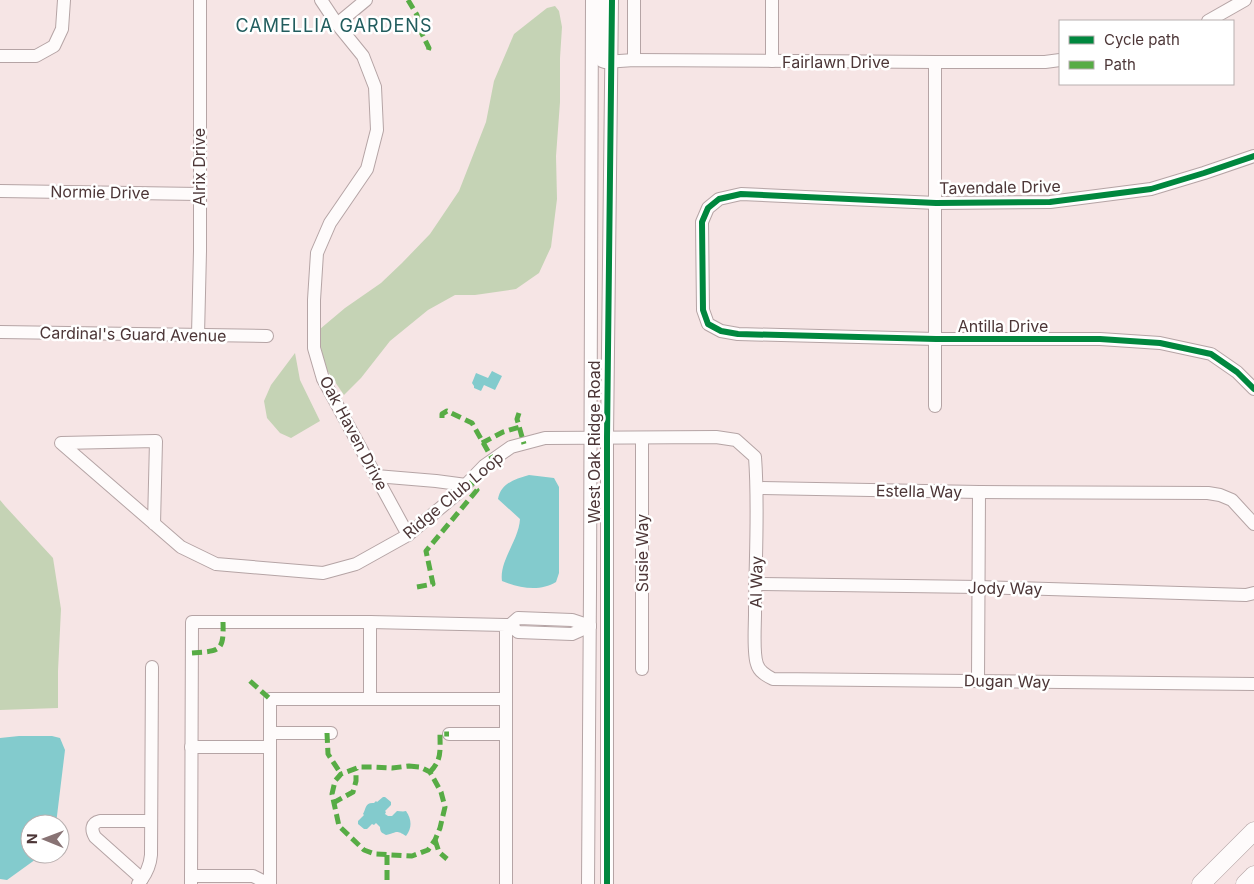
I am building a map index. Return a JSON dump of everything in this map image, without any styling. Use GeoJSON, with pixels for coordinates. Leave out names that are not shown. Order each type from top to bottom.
{"type":"FeatureCollection","features":[{"type":"Feature","properties":{"kind":"highway"},"geometry":{"type":"LineString","coordinates":[[1201,884],[1254,832]]}},
{"type":"Feature","properties":{"kind":"highway"},"geometry":{"type":"LineString","coordinates":[[1245,884],[1254,875]]}},
{"type":"Feature","properties":{"kind":"street"},"geometry":{"type":"LineString","coordinates":[[0,56],[36,56],[54,46],[62,29],[64,0]]}},
{"type":"Feature","properties":{"kind":"street","name":"Alrix Drive"},"geometry":{"type":"LineString","coordinates":[[198,335],[200,0]]}},
{"type":"Feature","properties":{"kind":"street","name":"Oak Haven Drive"},"geometry":{"type":"LineString","coordinates":[[321,0],[337,24],[363,56],[375,87],[377,130],[367,169],[330,223],[317,253],[314,300],[314,348],[324,379],[408,535]]}},
{"type":"Feature","properties":{"kind":"street"},"geometry":{"type":"LineString","coordinates":[[337,24],[366,0]]}},
{"type":"Feature","properties":{"kind":"street","name":"West Oak Ridge Road"},"geometry":{"type":"LineString","coordinates":[[588,884],[592,0]]}},
{"type":"Feature","properties":{"kind":"street"},"geometry":{"type":"LineString","coordinates":[[601,0],[600,58],[602,61],[611,61]]}},
{"type":"Feature","properties":{"kind":"street","name":"West Oak Ridge Road"},"geometry":{"type":"LineString","coordinates":[[608,884],[607,438],[612,0]]}},
{"type":"Feature","properties":{"kind":"street"},"geometry":{"type":"LineString","coordinates":[[634,0],[634,60]]}},
{"type":"Feature","properties":{"kind":"street"},"geometry":{"type":"LineString","coordinates":[[772,0],[772,61]]}},
{"type":"Feature","properties":{"kind":"street"},"geometry":{"type":"LineString","coordinates":[[1210,20],[1245,0]]}},
{"type":"Feature","properties":{"kind":"street","name":"Fairlawn Drive"},"geometry":{"type":"LineString","coordinates":[[611,61],[1046,62],[1059,60]]}},
{"type":"Feature","properties":{"kind":"street"},"geometry":{"type":"LineString","coordinates":[[935,62],[935,406]]}},
{"type":"Feature","properties":{"kind":"street","name":"Tavendale Drive"},"geometry":{"type":"LineString","coordinates":[[738,334],[721,331],[708,324],[703,310],[702,222],[708,208],[719,199],[741,194],[936,202],[1050,202],[1151,189],[1254,158]]}},
{"type":"Feature","properties":{"kind":"street","name":"Normie Drive"},"geometry":{"type":"LineString","coordinates":[[0,191],[199,194]]}},
{"type":"Feature","properties":{"kind":"street","name":"Cardinal's Guard Avenue"},"geometry":{"type":"LineString","coordinates":[[0,332],[267,336]]}},
{"type":"Feature","properties":{"kind":"street","name":"Antilla Drive"},"geometry":{"type":"LineString","coordinates":[[738,334],[936,339],[1100,339],[1160,343],[1211,354],[1237,372],[1254,390]]}},
{"type":"Feature","properties":{"kind":"street"},"geometry":{"type":"LineString","coordinates":[[607,438],[716,437],[736,440],[755,457],[757,488]]}},
{"type":"Feature","properties":{"kind":"street","name":"Ridge Club Loop"},"geometry":{"type":"LineString","coordinates":[[154,524],[156,441],[61,444],[104,480],[154,524],[181,547],[216,564],[323,573],[356,564],[408,535],[457,494],[484,466],[511,447],[545,438],[607,438]]}},
{"type":"Feature","properties":{"kind":"street","name":"Susie Way"},"geometry":{"type":"LineString","coordinates":[[642,438],[642,669]]}},
{"type":"Feature","properties":{"kind":"street"},"geometry":{"type":"LineString","coordinates":[[376,476],[466,485]]}},
{"type":"Feature","properties":{"kind":"street","name":"Estella Way"},"geometry":{"type":"LineString","coordinates":[[757,488],[980,492],[1208,493],[1232,500],[1254,524]]}},
{"type":"Feature","properties":{"kind":"street","name":"Al Way"},"geometry":{"type":"LineString","coordinates":[[757,488],[755,652],[757,665],[762,673]]}},
{"type":"Feature","properties":{"kind":"street"},"geometry":{"type":"LineString","coordinates":[[978,681],[980,492]]}},
{"type":"Feature","properties":{"kind":"street","name":"Jody Way"},"geometry":{"type":"LineString","coordinates":[[755,584],[1254,593]]}},
{"type":"Feature","properties":{"kind":"street"},"geometry":{"type":"LineString","coordinates":[[508,625],[518,618],[525,618],[572,620],[590,626]]}},
{"type":"Feature","properties":{"kind":"street"},"geometry":{"type":"LineString","coordinates":[[506,699],[270,699],[270,884],[253,876],[191,880],[192,622],[370,622],[508,625],[518,632],[572,634],[590,626]]}},
{"type":"Feature","properties":{"kind":"street"},"geometry":{"type":"LineString","coordinates":[[370,622],[370,699]]}},
{"type":"Feature","properties":{"kind":"street"},"geometry":{"type":"LineString","coordinates":[[506,884],[508,625]]}},
{"type":"Feature","properties":{"kind":"street"},"geometry":{"type":"LineString","coordinates":[[151,821],[100,822],[95,823],[92,827],[95,837],[140,882],[150,861],[151,821],[152,666]]}},
{"type":"Feature","properties":{"kind":"street","name":"Dugan Way"},"geometry":{"type":"LineString","coordinates":[[762,673],[773,680],[1254,684]]}},
{"type":"Feature","properties":{"kind":"street"},"geometry":{"type":"LineString","coordinates":[[270,733],[330,733]]}},
{"type":"Feature","properties":{"kind":"street"},"geometry":{"type":"LineString","coordinates":[[449,734],[506,734]]}},
{"type":"Feature","properties":{"kind":"street"},"geometry":{"type":"LineString","coordinates":[[191,747],[270,747]]}},
{"type":"Feature","properties":{"kind":"green space"},"geometry":{"type":"Polygon","coordinates":[[[555,6],[559,11],[562,27],[556,156],[557,199],[551,247],[539,273],[516,289],[475,295],[455,295],[428,310],[390,341],[361,378],[344,395],[322,363],[320,329],[345,308],[381,283],[430,234],[459,191],[486,122],[494,81],[514,34],[547,8],[555,6]]]}},
{"type":"Feature","properties":{"kind":"green space"},"geometry":{"type":"Polygon","coordinates":[[[295,353],[300,380],[320,421],[291,438],[280,433],[267,418],[264,401],[271,385],[295,353]]]}},
{"type":"Feature","properties":{"kind":"green space"},"geometry":{"type":"Polygon","coordinates":[[[0,500],[53,558],[61,609],[58,708],[0,710],[0,500]]]}},
{"type":"Feature","properties":{"kind":"water"},"geometry":{"type":"Polygon","coordinates":[[[492,371],[502,376],[495,390],[484,385],[481,391],[474,388],[472,383],[476,373],[488,378],[492,371]]]}},
{"type":"Feature","properties":{"kind":"water"},"geometry":{"type":"Polygon","coordinates":[[[529,475],[554,478],[559,487],[559,573],[556,582],[536,588],[515,586],[502,581],[503,566],[519,527],[520,519],[498,499],[505,485],[529,475]]]}},
{"type":"Feature","properties":{"kind":"water"},"geometry":{"type":"Polygon","coordinates":[[[52,736],[60,738],[65,750],[57,814],[20,814],[20,864],[29,864],[7,880],[0,879],[0,738],[52,736]]]}},
{"type":"Feature","properties":{"kind":"water"},"geometry":{"type":"Polygon","coordinates":[[[383,797],[391,802],[385,814],[392,816],[397,811],[406,811],[408,814],[411,824],[406,836],[398,832],[386,835],[376,823],[367,829],[358,824],[358,821],[364,815],[367,805],[377,802],[383,797]]]}},
{"type":"Feature","properties":{"kind":"marked path"},"geometry":{"type":"LineString","coordinates":[[408,0],[417,15],[420,30],[429,48],[428,51]]}},
{"type":"Feature","properties":{"kind":"marked path"},"geometry":{"type":"LineString","coordinates":[[442,418],[442,414],[447,411],[472,423],[493,460]]}},
{"type":"Feature","properties":{"kind":"marked path"},"geometry":{"type":"LineString","coordinates":[[519,413],[517,419],[524,444]]}},
{"type":"Feature","properties":{"kind":"marked path"},"geometry":{"type":"LineString","coordinates":[[482,443],[503,432],[520,427]]}},
{"type":"Feature","properties":{"kind":"marked path"},"geometry":{"type":"LineString","coordinates":[[417,587],[433,584],[426,551],[477,490],[468,482]]}},
{"type":"Feature","properties":{"kind":"marked path"},"geometry":{"type":"LineString","coordinates":[[192,653],[209,652],[218,648],[223,639],[223,622]]}},
{"type":"Feature","properties":{"kind":"marked path"},"geometry":{"type":"LineString","coordinates":[[250,681],[270,699]]}},
{"type":"Feature","properties":{"kind":"marked path"},"geometry":{"type":"LineString","coordinates":[[327,733],[328,754],[341,774]]}},
{"type":"Feature","properties":{"kind":"marked path"},"geometry":{"type":"LineString","coordinates":[[430,772],[437,763],[440,750],[440,734],[449,734]]}},
{"type":"Feature","properties":{"kind":"marked path"},"geometry":{"type":"LineString","coordinates":[[409,766],[420,767],[430,772],[441,792],[445,807],[435,840],[428,850],[412,856],[375,854],[364,850],[339,826],[332,794],[335,781],[341,774],[360,767],[392,768],[409,766]]}},
{"type":"Feature","properties":{"kind":"marked path"},"geometry":{"type":"LineString","coordinates":[[333,803],[353,792],[356,781],[356,769]]}},
{"type":"Feature","properties":{"kind":"marked path"},"geometry":{"type":"LineString","coordinates":[[435,840],[439,852],[447,859]]}},
{"type":"Feature","properties":{"kind":"marked path"},"geometry":{"type":"LineString","coordinates":[[387,855],[387,884]]}},
{"type":"Feature","properties":{"kind":"cycle path"},"geometry":{"type":"LineString","coordinates":[[607,884],[607,438],[612,0]]}},
{"type":"Feature","properties":{"kind":"cycle path"},"geometry":{"type":"LineString","coordinates":[[1254,156],[1151,189],[1050,202],[936,203],[741,194],[719,199],[708,208],[702,222],[703,310],[708,324],[721,331],[738,334],[936,339],[1100,339],[1160,343],[1211,354],[1237,372],[1254,389]]}},
{"type":"Feature","properties":{"kind":"district","name":"CAMELLIA GARDENS"},"geometry":{"type":"Point","coordinates":[334,26]}}]}
